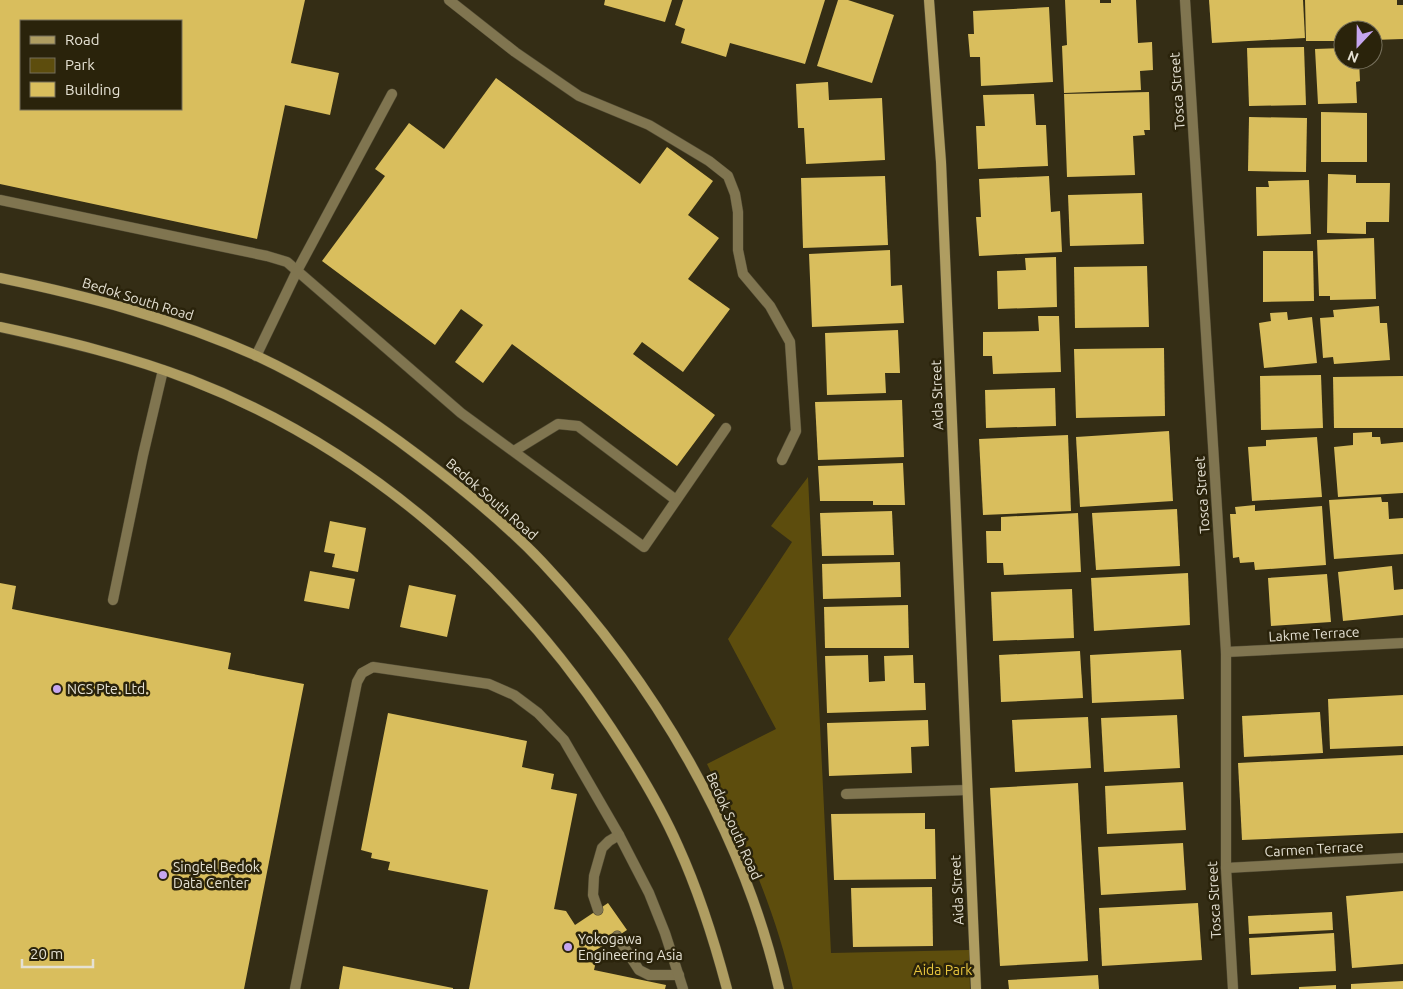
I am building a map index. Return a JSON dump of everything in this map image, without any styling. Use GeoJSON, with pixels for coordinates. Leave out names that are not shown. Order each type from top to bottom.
{"type":"FeatureCollection","features":[{"type":"Feature","properties":{"kind":"main road","name":"Aida Street"},"geometry":{"type":"LineString","coordinates":[[929,0],[941,172],[976,989]]}},
{"type":"Feature","properties":{"kind":"main road","name":"Bedok South Road"},"geometry":{"type":"LineString","coordinates":[[0,278],[101,301],[158,318],[213,337],[256,356],[336,399],[384,429],[491,513],[542,562],[587,613],[632,670],[677,739],[721,823],[757,911],[779,989]]}},
{"type":"Feature","properties":{"kind":"main road"},"geometry":{"type":"LineString","coordinates":[[0,327],[87,347],[163,370],[241,402],[300,433],[353,465],[453,542],[498,586],[550,643],[593,701],[637,767],[678,844],[691,876],[709,925],[727,989]]}},
{"type":"Feature","properties":{"kind":"street"},"geometry":{"type":"LineString","coordinates":[[449,0],[515,52],[579,96],[649,125],[708,161],[728,176],[735,194],[738,212],[738,250],[743,274],[770,306],[790,342],[796,431],[782,460]]}},
{"type":"Feature","properties":{"kind":"street","name":"Tosca Street"},"geometry":{"type":"LineString","coordinates":[[1185,0],[1226,652],[1226,868],[1233,989]]}},
{"type":"Feature","properties":{"kind":"street"},"geometry":{"type":"LineString","coordinates":[[256,356],[297,271],[392,94]]}},
{"type":"Feature","properties":{"kind":"street"},"geometry":{"type":"LineString","coordinates":[[0,200],[267,256],[286,262],[461,413],[644,547],[726,428]]}},
{"type":"Feature","properties":{"kind":"street"},"geometry":{"type":"LineString","coordinates":[[113,600],[163,370]]}},
{"type":"Feature","properties":{"kind":"street"},"geometry":{"type":"LineString","coordinates":[[514,451],[558,424],[578,426],[676,500]]}},
{"type":"Feature","properties":{"kind":"street","name":"Lakme Terrace"},"geometry":{"type":"LineString","coordinates":[[1226,652],[1403,643]]}},
{"type":"Feature","properties":{"kind":"street"},"geometry":{"type":"LineString","coordinates":[[295,989],[357,682],[362,673],[373,667],[488,684],[514,696],[538,713],[564,740],[619,835],[649,893],[683,989]]}},
{"type":"Feature","properties":{"kind":"street"},"geometry":{"type":"LineString","coordinates":[[846,794],[966,790]]}},
{"type":"Feature","properties":{"kind":"street"},"geometry":{"type":"LineString","coordinates":[[598,910],[593,895],[594,876],[602,848],[619,835]]}},
{"type":"Feature","properties":{"kind":"street","name":"Carmen Terrace"},"geometry":{"type":"LineString","coordinates":[[1226,868],[1403,858]]}},
{"type":"Feature","properties":{"kind":"street"},"geometry":{"type":"LineString","coordinates":[[617,936],[639,970],[649,974],[679,975]]}},
{"type":"Feature","properties":{"kind":"green space","name":"Aida Park"},"geometry":{"type":"Polygon","coordinates":[[[808,477],[831,953],[969,950],[970,989],[793,989],[768,902],[733,818],[707,764],[776,729],[728,639],[792,542],[771,526],[808,477]]]}},
{"type":"Feature","properties":{"kind":"building"},"geometry":{"type":"Polygon","coordinates":[[[0,0],[305,0],[291,63],[339,73],[330,115],[285,105],[257,239],[0,184],[0,0]]]}},
{"type":"Feature","properties":{"kind":"building"},"geometry":{"type":"Polygon","coordinates":[[[605,0],[672,0],[665,22],[604,5],[605,0]]]}},
{"type":"Feature","properties":{"kind":"building"},"geometry":{"type":"Polygon","coordinates":[[[683,0],[825,0],[805,64],[730,43],[726,57],[681,43],[685,29],[675,25],[683,0]]]}},
{"type":"Feature","properties":{"kind":"building"},"geometry":{"type":"Polygon","coordinates":[[[838,0],[848,0],[894,15],[872,83],[817,66],[838,0]]]}},
{"type":"Feature","properties":{"kind":"building"},"geometry":{"type":"Polygon","coordinates":[[[1065,0],[1100,0],[1100,3],[1111,3],[1111,0],[1136,0],[1138,43],[1152,42],[1153,70],[1140,71],[1141,90],[1064,93],[1062,46],[1067,45],[1065,0]]]}},
{"type":"Feature","properties":{"kind":"building"},"geometry":{"type":"Polygon","coordinates":[[[1209,0],[1303,0],[1305,38],[1212,43],[1209,0]]]}},
{"type":"Feature","properties":{"kind":"building"},"geometry":{"type":"Polygon","coordinates":[[[1305,0],[1397,0],[1397,5],[1403,5],[1403,39],[1383,40],[1383,20],[1333,20],[1333,41],[1306,41],[1305,0]]]}},
{"type":"Feature","properties":{"kind":"building"},"geometry":{"type":"Polygon","coordinates":[[[1049,7],[1053,82],[981,86],[980,57],[970,57],[968,34],[974,34],[973,11],[1049,7]]]}},
{"type":"Feature","properties":{"kind":"building"},"geometry":{"type":"Polygon","coordinates":[[[1304,47],[1306,105],[1249,106],[1247,48],[1304,47]]]}},
{"type":"Feature","properties":{"kind":"building"},"geometry":{"type":"Polygon","coordinates":[[[1333,48],[1333,70],[1359,70],[1360,81],[1356,82],[1357,103],[1318,104],[1315,49],[1333,48]]]}},
{"type":"Feature","properties":{"kind":"building"},"geometry":{"type":"Polygon","coordinates":[[[496,78],[640,184],[667,147],[713,181],[688,215],[719,238],[688,279],[730,309],[683,372],[642,342],[633,354],[715,415],[677,466],[512,344],[483,383],[455,362],[483,325],[461,309],[435,345],[322,261],[385,176],[375,169],[409,123],[444,149],[496,78]]]}},
{"type":"Feature","properties":{"kind":"building"},"geometry":{"type":"Polygon","coordinates":[[[828,82],[829,100],[882,98],[885,160],[806,164],[804,128],[798,128],[796,84],[828,82]]]}},
{"type":"Feature","properties":{"kind":"building"},"geometry":{"type":"Polygon","coordinates":[[[1149,92],[1150,130],[1144,130],[1145,135],[1133,136],[1135,175],[1067,177],[1064,94],[1149,92]]]}},
{"type":"Feature","properties":{"kind":"building"},"geometry":{"type":"Polygon","coordinates":[[[1034,94],[1036,125],[1046,125],[1048,166],[978,169],[976,126],[985,126],[983,95],[1034,94]]]}},
{"type":"Feature","properties":{"kind":"building"},"geometry":{"type":"Polygon","coordinates":[[[1321,112],[1367,113],[1367,162],[1321,162],[1321,112]]]}},
{"type":"Feature","properties":{"kind":"building"},"geometry":{"type":"Polygon","coordinates":[[[1249,117],[1307,118],[1306,172],[1248,171],[1249,117]]]}},
{"type":"Feature","properties":{"kind":"building"},"geometry":{"type":"Polygon","coordinates":[[[1328,174],[1356,175],[1356,183],[1390,183],[1389,222],[1366,222],[1366,234],[1327,233],[1328,174]]]}},
{"type":"Feature","properties":{"kind":"building"},"geometry":{"type":"Polygon","coordinates":[[[885,176],[888,245],[803,248],[801,178],[885,176]]]}},
{"type":"Feature","properties":{"kind":"building"},"geometry":{"type":"Polygon","coordinates":[[[1049,176],[1051,212],[1060,211],[1062,252],[979,256],[976,217],[981,217],[979,179],[1049,176]]]}},
{"type":"Feature","properties":{"kind":"building"},"geometry":{"type":"Polygon","coordinates":[[[1309,180],[1311,234],[1257,236],[1256,187],[1269,187],[1268,181],[1309,180]]]}},
{"type":"Feature","properties":{"kind":"building"},"geometry":{"type":"Polygon","coordinates":[[[1142,193],[1144,244],[1070,246],[1068,195],[1142,193]]]}},
{"type":"Feature","properties":{"kind":"building"},"geometry":{"type":"Polygon","coordinates":[[[1374,238],[1376,299],[1330,300],[1330,296],[1319,296],[1317,240],[1374,238]]]}},
{"type":"Feature","properties":{"kind":"building"},"geometry":{"type":"Polygon","coordinates":[[[890,250],[891,286],[902,285],[904,323],[812,327],[809,254],[890,250]]]}},
{"type":"Feature","properties":{"kind":"building"},"geometry":{"type":"Polygon","coordinates":[[[1263,251],[1313,251],[1314,301],[1263,302],[1263,251]]]}},
{"type":"Feature","properties":{"kind":"building"},"geometry":{"type":"Polygon","coordinates":[[[1056,257],[1057,307],[998,309],[997,271],[1026,270],[1025,258],[1056,257]]]}},
{"type":"Feature","properties":{"kind":"building"},"geometry":{"type":"Polygon","coordinates":[[[1147,266],[1149,327],[1075,328],[1074,267],[1147,266]]]}},
{"type":"Feature","properties":{"kind":"building"},"geometry":{"type":"Polygon","coordinates":[[[1379,306],[1380,323],[1387,323],[1390,360],[1334,364],[1333,357],[1323,358],[1320,318],[1334,317],[1333,310],[1379,306]]]}},
{"type":"Feature","properties":{"kind":"building"},"geometry":{"type":"Polygon","coordinates":[[[1287,312],[1288,320],[1312,317],[1317,363],[1264,368],[1259,323],[1271,321],[1270,313],[1287,312]]]}},
{"type":"Feature","properties":{"kind":"building"},"geometry":{"type":"Polygon","coordinates":[[[1038,316],[1059,316],[1061,372],[993,374],[992,356],[983,356],[983,332],[1039,331],[1038,316]]]}},
{"type":"Feature","properties":{"kind":"building"},"geometry":{"type":"Polygon","coordinates":[[[898,330],[900,373],[885,373],[886,393],[827,395],[825,333],[898,330]]]}},
{"type":"Feature","properties":{"kind":"building"},"geometry":{"type":"Polygon","coordinates":[[[1164,348],[1165,416],[1076,418],[1074,349],[1164,348]]]}},
{"type":"Feature","properties":{"kind":"building"},"geometry":{"type":"Polygon","coordinates":[[[1321,375],[1323,428],[1261,430],[1260,376],[1321,375]]]}},
{"type":"Feature","properties":{"kind":"building"},"geometry":{"type":"Polygon","coordinates":[[[1403,376],[1403,428],[1334,428],[1333,377],[1403,376]]]}},
{"type":"Feature","properties":{"kind":"building"},"geometry":{"type":"Polygon","coordinates":[[[1055,388],[1056,426],[986,428],[985,390],[1055,388]]]}},
{"type":"Feature","properties":{"kind":"building"},"geometry":{"type":"Polygon","coordinates":[[[902,400],[904,457],[818,460],[815,402],[902,400]]]}},
{"type":"Feature","properties":{"kind":"building"},"geometry":{"type":"Polygon","coordinates":[[[1169,431],[1173,501],[1080,507],[1076,437],[1169,431]]]}},
{"type":"Feature","properties":{"kind":"building"},"geometry":{"type":"Polygon","coordinates":[[[1372,432],[1372,437],[1380,437],[1381,444],[1403,442],[1403,493],[1338,497],[1334,447],[1353,445],[1353,433],[1372,432]]]}},
{"type":"Feature","properties":{"kind":"building"},"geometry":{"type":"Polygon","coordinates":[[[1068,435],[1071,511],[983,515],[979,439],[1068,435]]]}},
{"type":"Feature","properties":{"kind":"building"},"geometry":{"type":"Polygon","coordinates":[[[1317,437],[1322,497],[1252,501],[1248,447],[1266,446],[1266,440],[1317,437]]]}},
{"type":"Feature","properties":{"kind":"building"},"geometry":{"type":"Polygon","coordinates":[[[903,463],[905,505],[873,505],[873,501],[820,501],[818,466],[903,463]]]}},
{"type":"Feature","properties":{"kind":"building"},"geometry":{"type":"Polygon","coordinates":[[[1381,497],[1382,502],[1388,502],[1389,519],[1403,518],[1403,554],[1334,559],[1329,500],[1381,497]]]}},
{"type":"Feature","properties":{"kind":"building"},"geometry":{"type":"Polygon","coordinates":[[[1255,505],[1255,511],[1322,506],[1326,565],[1255,570],[1254,562],[1240,563],[1239,557],[1233,558],[1230,514],[1236,514],[1235,507],[1255,505]]]}},
{"type":"Feature","properties":{"kind":"building"},"geometry":{"type":"Polygon","coordinates":[[[1177,509],[1180,566],[1096,570],[1092,513],[1177,509]]]}},
{"type":"Feature","properties":{"kind":"building"},"geometry":{"type":"Polygon","coordinates":[[[892,511],[894,555],[822,556],[820,513],[892,511]]]}},
{"type":"Feature","properties":{"kind":"building"},"geometry":{"type":"Polygon","coordinates":[[[1078,513],[1081,572],[1004,575],[1003,563],[987,563],[986,531],[1001,531],[1001,517],[1078,513]]]}},
{"type":"Feature","properties":{"kind":"building"},"geometry":{"type":"Polygon","coordinates":[[[330,521],[366,528],[358,572],[332,567],[335,554],[324,552],[330,521]]]}},
{"type":"Feature","properties":{"kind":"building"},"geometry":{"type":"Polygon","coordinates":[[[900,562],[901,597],[823,599],[822,564],[900,562]]]}},
{"type":"Feature","properties":{"kind":"building"},"geometry":{"type":"Polygon","coordinates":[[[1392,566],[1394,590],[1403,589],[1403,615],[1343,621],[1338,572],[1392,566]]]}},
{"type":"Feature","properties":{"kind":"building"},"geometry":{"type":"Polygon","coordinates":[[[310,571],[355,579],[349,609],[304,601],[310,571]]]}},
{"type":"Feature","properties":{"kind":"building"},"geometry":{"type":"Polygon","coordinates":[[[1188,573],[1190,625],[1094,631],[1091,578],[1188,573]]]}},
{"type":"Feature","properties":{"kind":"building"},"geometry":{"type":"Polygon","coordinates":[[[1327,574],[1331,622],[1271,626],[1268,578],[1327,574]]]}},
{"type":"Feature","properties":{"kind":"building"},"geometry":{"type":"Polygon","coordinates":[[[0,583],[16,586],[12,609],[231,653],[228,669],[304,684],[244,989],[0,989],[0,583]]]}},
{"type":"Feature","properties":{"kind":"building"},"geometry":{"type":"Polygon","coordinates":[[[409,585],[456,595],[447,637],[400,627],[409,585]]]}},
{"type":"Feature","properties":{"kind":"building"},"geometry":{"type":"Polygon","coordinates":[[[1072,589],[1074,638],[993,641],[991,592],[1072,589]]]}},
{"type":"Feature","properties":{"kind":"building"},"geometry":{"type":"Polygon","coordinates":[[[908,605],[909,648],[825,648],[824,607],[908,605]]]}},
{"type":"Feature","properties":{"kind":"building"},"geometry":{"type":"Polygon","coordinates":[[[1181,650],[1184,699],[1092,703],[1090,655],[1181,650]]]}},
{"type":"Feature","properties":{"kind":"building"},"geometry":{"type":"Polygon","coordinates":[[[1080,651],[1083,698],[1001,702],[999,655],[1080,651]]]}},
{"type":"Feature","properties":{"kind":"building"},"geometry":{"type":"Polygon","coordinates":[[[868,655],[869,682],[885,681],[884,656],[913,655],[914,683],[925,683],[926,710],[827,713],[825,656],[868,655]]]}},
{"type":"Feature","properties":{"kind":"building"},"geometry":{"type":"Polygon","coordinates":[[[1403,695],[1403,746],[1330,749],[1328,699],[1403,695]]]}},
{"type":"Feature","properties":{"kind":"building"},"geometry":{"type":"Polygon","coordinates":[[[1320,712],[1323,753],[1244,757],[1242,716],[1320,712]]]}},
{"type":"Feature","properties":{"kind":"building"},"geometry":{"type":"Polygon","coordinates":[[[388,713],[527,741],[522,767],[554,774],[551,789],[577,794],[554,909],[566,911],[575,925],[608,903],[627,930],[593,952],[597,957],[594,970],[666,985],[665,989],[469,989],[488,890],[388,870],[390,862],[371,858],[372,853],[361,850],[388,713]]]}},
{"type":"Feature","properties":{"kind":"building"},"geometry":{"type":"Polygon","coordinates":[[[1177,715],[1180,768],[1104,772],[1101,718],[1177,715]]]}},
{"type":"Feature","properties":{"kind":"building"},"geometry":{"type":"Polygon","coordinates":[[[1088,717],[1091,768],[1015,772],[1012,720],[1088,717]]]}},
{"type":"Feature","properties":{"kind":"building"},"geometry":{"type":"Polygon","coordinates":[[[928,720],[929,746],[911,747],[912,773],[829,776],[827,723],[928,720]]]}},
{"type":"Feature","properties":{"kind":"building"},"geometry":{"type":"Polygon","coordinates":[[[1403,755],[1403,833],[1242,840],[1238,763],[1403,755]]]}},
{"type":"Feature","properties":{"kind":"building"},"geometry":{"type":"Polygon","coordinates":[[[1183,782],[1186,830],[1107,834],[1105,786],[1183,782]]]}},
{"type":"Feature","properties":{"kind":"building"},"geometry":{"type":"Polygon","coordinates":[[[1078,783],[1088,961],[1000,966],[990,788],[1078,783]]]}},
{"type":"Feature","properties":{"kind":"building"},"geometry":{"type":"Polygon","coordinates":[[[925,813],[925,829],[935,829],[936,879],[834,880],[831,814],[925,813]]]}},
{"type":"Feature","properties":{"kind":"building"},"geometry":{"type":"Polygon","coordinates":[[[1183,843],[1186,890],[1101,895],[1098,847],[1183,843]]]}},
{"type":"Feature","properties":{"kind":"building"},"geometry":{"type":"Polygon","coordinates":[[[932,887],[933,946],[853,947],[851,888],[932,887]]]}},
{"type":"Feature","properties":{"kind":"building"},"geometry":{"type":"Polygon","coordinates":[[[1403,891],[1403,964],[1352,968],[1346,896],[1403,891]]]}},
{"type":"Feature","properties":{"kind":"building"},"geometry":{"type":"Polygon","coordinates":[[[1198,903],[1202,960],[1102,966],[1099,908],[1198,903]]]}},
{"type":"Feature","properties":{"kind":"building"},"geometry":{"type":"Polygon","coordinates":[[[1332,912],[1333,930],[1249,934],[1248,916],[1332,912]]]}},
{"type":"Feature","properties":{"kind":"building"},"geometry":{"type":"Polygon","coordinates":[[[1334,933],[1336,971],[1251,975],[1249,938],[1334,933]]]}},
{"type":"Feature","properties":{"kind":"building"},"geometry":{"type":"Polygon","coordinates":[[[343,966],[453,988],[453,989],[339,989],[343,966]]]}},
{"type":"Feature","properties":{"kind":"building"},"geometry":{"type":"Polygon","coordinates":[[[1098,975],[1099,989],[1009,989],[1008,980],[1098,975]]]}},
{"type":"Feature","properties":{"kind":"building"},"geometry":{"type":"Polygon","coordinates":[[[1403,981],[1403,989],[1351,989],[1351,984],[1403,981]]]}},
{"type":"Feature","properties":{"kind":"building"},"geometry":{"type":"Polygon","coordinates":[[[1336,985],[1336,989],[1299,989],[1299,987],[1336,985]]]}},
{"type":"Feature","properties":{"kind":"place","name":"NCS Pte. Ltd."},"geometry":{"type":"Point","coordinates":[57,689]}},
{"type":"Feature","properties":{"kind":"place","name":"Singtel Bedok Data Center"},"geometry":{"type":"Point","coordinates":[163,875]}},
{"type":"Feature","properties":{"kind":"place","name":"Yokogawa Engineering Asia"},"geometry":{"type":"Point","coordinates":[568,947]}}]}
